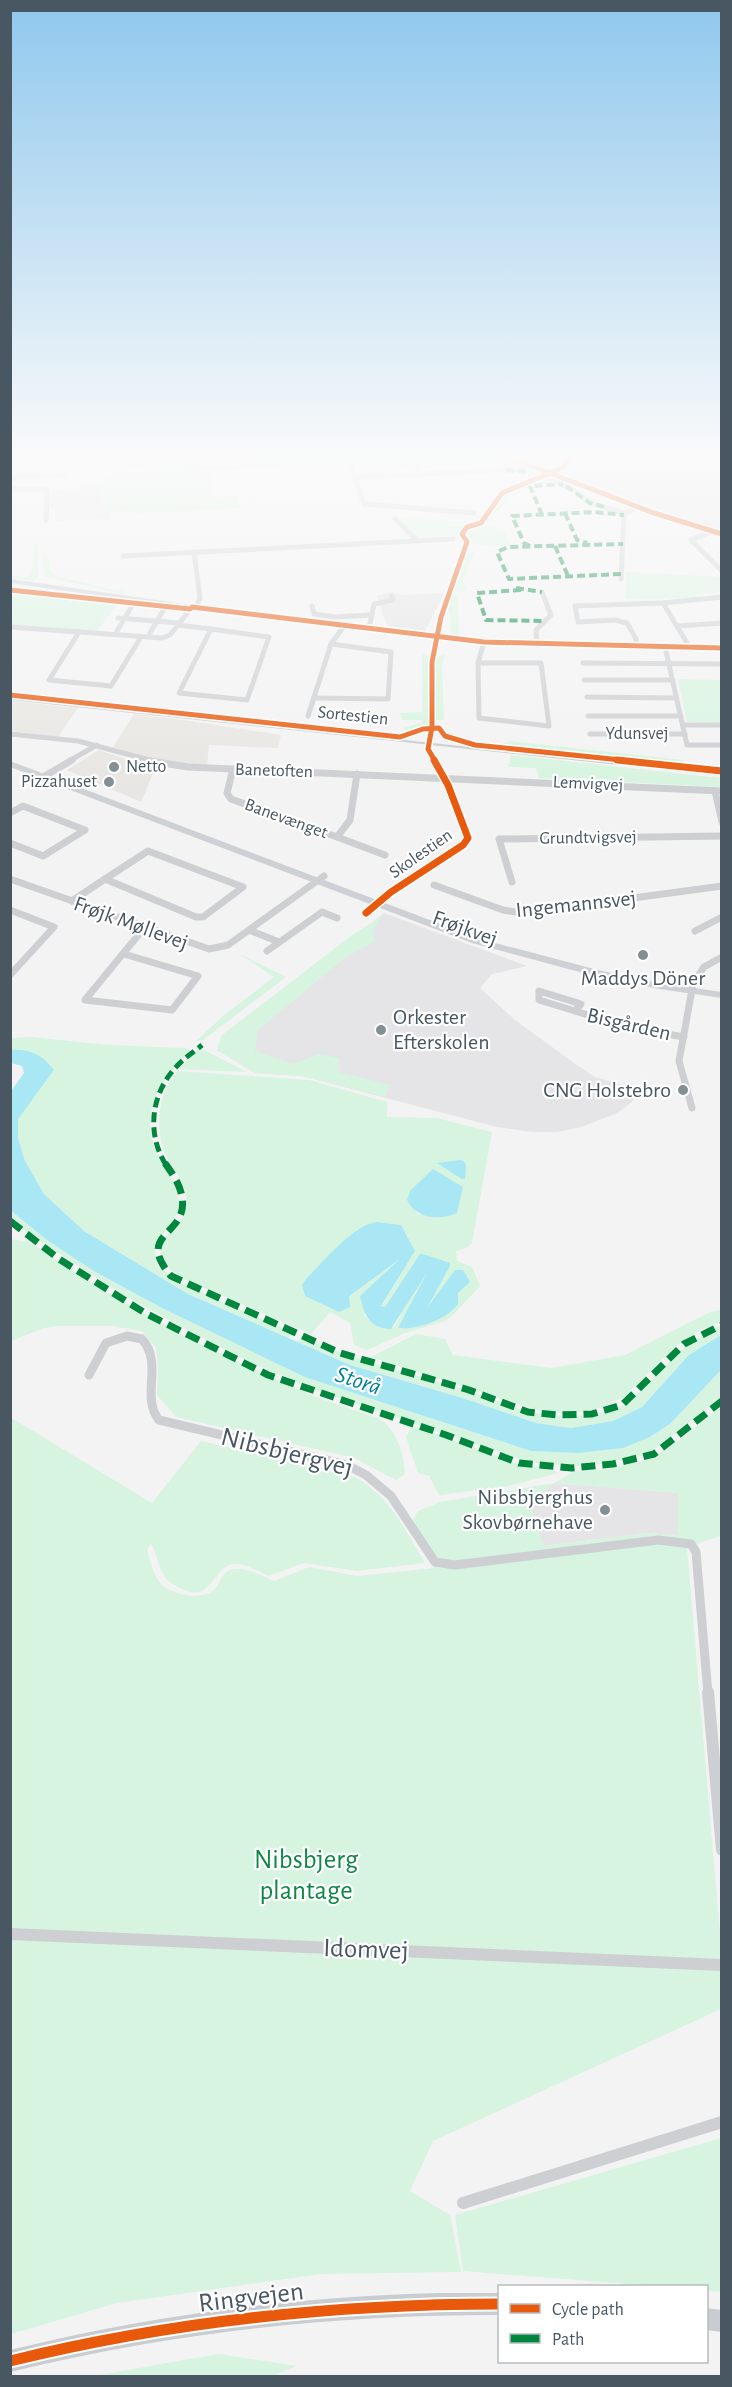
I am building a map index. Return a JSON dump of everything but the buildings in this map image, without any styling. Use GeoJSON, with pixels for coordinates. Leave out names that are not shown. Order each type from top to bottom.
{"type":"FeatureCollection","features":[{"type":"Feature","properties":{"kind":"main road","name":"Ringvejen"},"geometry":{"type":"LineString","coordinates":[[10,2361],[133,2334],[244,2317],[377,2306],[498,2304]]}},
{"type":"Feature","properties":{"kind":"street"},"geometry":{"type":"LineString","coordinates":[[10,633],[13,627],[166,637],[200,598],[196,565]]}},
{"type":"Feature","properties":{"kind":"street"},"geometry":{"type":"LineString","coordinates":[[621,579],[622,565]]}},
{"type":"Feature","properties":{"kind":"street"},"geometry":{"type":"LineString","coordinates":[[10,581],[194,607],[484,642],[722,648]]}},
{"type":"Feature","properties":{"kind":"street"},"geometry":{"type":"LineString","coordinates":[[537,645],[536,630],[551,615],[542,592]]}},
{"type":"Feature","properties":{"kind":"street"},"geometry":{"type":"LineString","coordinates":[[369,629],[374,604],[393,600],[392,596]]}},
{"type":"Feature","properties":{"kind":"street"},"geometry":{"type":"LineString","coordinates":[[636,646],[636,639],[627,623],[615,620],[578,622],[575,606],[663,603],[722,597]]}},
{"type":"Feature","properties":{"kind":"street"},"geometry":{"type":"LineString","coordinates":[[663,603],[690,648]]}},
{"type":"Feature","properties":{"kind":"street"},"geometry":{"type":"LineString","coordinates":[[117,631],[121,618],[132,606]]}},
{"type":"Feature","properties":{"kind":"street"},"geometry":{"type":"LineString","coordinates":[[312,606],[314,614],[370,615]]}},
{"type":"Feature","properties":{"kind":"street"},"geometry":{"type":"LineString","coordinates":[[150,633],[164,609]]}},
{"type":"Feature","properties":{"kind":"street"},"geometry":{"type":"LineString","coordinates":[[121,618],[157,621],[269,637],[247,700],[179,693],[212,629]]}},
{"type":"Feature","properties":{"kind":"street"},"geometry":{"type":"LineString","coordinates":[[678,626],[722,623]]}},
{"type":"Feature","properties":{"kind":"street"},"geometry":{"type":"LineString","coordinates":[[308,716],[331,644],[344,626]]}},
{"type":"Feature","properties":{"kind":"street"},"geometry":{"type":"LineString","coordinates":[[79,632],[49,680],[111,686],[141,637]]}},
{"type":"Feature","properties":{"kind":"street"},"geometry":{"type":"LineString","coordinates":[[478,663],[541,663],[549,726],[479,718],[478,663],[484,642]]}},
{"type":"Feature","properties":{"kind":"street"},"geometry":{"type":"LineString","coordinates":[[314,698],[388,699],[391,652],[331,644]]}},
{"type":"Feature","properties":{"kind":"street","name":"Ydunsvej"},"geometry":{"type":"LineString","coordinates":[[665,647],[687,745],[722,745]]}},
{"type":"Feature","properties":{"kind":"street"},"geometry":{"type":"LineString","coordinates":[[583,663],[722,664]]}},
{"type":"Feature","properties":{"kind":"street"},"geometry":{"type":"LineString","coordinates":[[584,680],[673,681]]}},
{"type":"Feature","properties":{"kind":"street","name":"Ydunsvej"},"geometry":{"type":"LineString","coordinates":[[587,698],[676,698]]}},
{"type":"Feature","properties":{"kind":"street","name":"Ydunsvej"},"geometry":{"type":"LineString","coordinates":[[588,716],[681,716]]}},
{"type":"Feature","properties":{"kind":"street","name":"Ydunsvej"},"geometry":{"type":"LineString","coordinates":[[682,725],[722,725]]}},
{"type":"Feature","properties":{"kind":"street","name":"Banetoften"},"geometry":{"type":"LineString","coordinates":[[10,734],[97,746],[138,759],[164,764],[454,778]]}},
{"type":"Feature","properties":{"kind":"street","name":"Ydunsvej"},"geometry":{"type":"LineString","coordinates":[[590,734],[685,734]]}},
{"type":"Feature","properties":{"kind":"street"},"geometry":{"type":"LineString","coordinates":[[45,776],[97,746]]}},
{"type":"Feature","properties":{"kind":"street","name":"Frøjkvej"},"geometry":{"type":"LineString","coordinates":[[10,764],[476,941],[528,958],[632,982],[692,988],[722,994]]}},
{"type":"Feature","properties":{"kind":"street","name":"Banevænget"},"geometry":{"type":"LineString","coordinates":[[233,769],[227,793],[231,799],[385,855]]}},
{"type":"Feature","properties":{"kind":"street","name":"Banevænget"},"geometry":{"type":"LineString","coordinates":[[337,837],[350,820],[357,774]]}},
{"type":"Feature","properties":{"kind":"street","name":"Lemvigvej"},"geometry":{"type":"LineString","coordinates":[[454,778],[718,791]]}},
{"type":"Feature","properties":{"kind":"street"},"geometry":{"type":"LineString","coordinates":[[718,791],[722,822]]}},
{"type":"Feature","properties":{"kind":"street"},"geometry":{"type":"LineString","coordinates":[[10,813],[23,806],[85,830],[43,856],[10,843]]}},
{"type":"Feature","properties":{"kind":"street","name":"Grundtvigsvej"},"geometry":{"type":"LineString","coordinates":[[512,882],[499,839],[722,836]]}},
{"type":"Feature","properties":{"kind":"street","name":"Frøjkvej"},"geometry":{"type":"LineString","coordinates":[[216,841],[277,859],[317,880]]}},
{"type":"Feature","properties":{"kind":"street"},"geometry":{"type":"LineString","coordinates":[[72,902],[105,879],[148,851],[243,887],[203,917],[196,917],[105,879]]}},
{"type":"Feature","properties":{"kind":"street","name":"Frøjk Møllevej"},"geometry":{"type":"LineString","coordinates":[[11,881],[198,947],[209,948],[228,945],[317,880]]}},
{"type":"Feature","properties":{"kind":"street","name":"Ingemannsvej"},"geometry":{"type":"LineString","coordinates":[[434,885],[504,910],[522,913],[722,886]]}},
{"type":"Feature","properties":{"kind":"street"},"geometry":{"type":"LineString","coordinates":[[10,910],[54,927],[10,975]]}},
{"type":"Feature","properties":{"kind":"street"},"geometry":{"type":"LineString","coordinates":[[267,951],[322,912],[336,918]]}},
{"type":"Feature","properties":{"kind":"street"},"geometry":{"type":"LineString","coordinates":[[695,931],[722,917]]}},
{"type":"Feature","properties":{"kind":"street"},"geometry":{"type":"LineString","coordinates":[[124,954],[198,976],[172,1010],[85,1000],[144,928]]}},
{"type":"Feature","properties":{"kind":"street"},"geometry":{"type":"LineString","coordinates":[[249,930],[279,942]]}},
{"type":"Feature","properties":{"kind":"street"},"geometry":{"type":"LineString","coordinates":[[692,1108],[679,1061],[692,988],[697,972],[705,964],[722,957]]}},
{"type":"Feature","properties":{"kind":"street","name":"Frøjkvej"},"geometry":{"type":"LineString","coordinates":[[692,988],[722,987]]}},
{"type":"Feature","properties":{"kind":"street","name":"Bisgården"},"geometry":{"type":"LineString","coordinates":[[575,1011],[581,1004],[539,991],[539,1000],[627,1027],[684,1036]]}},
{"type":"Feature","properties":{"kind":"street","name":"Nibsbjergvej"},"geometry":{"type":"LineString","coordinates":[[89,1375],[106,1343],[129,1334],[139,1335],[146,1342],[151,1353],[153,1375],[150,1400],[152,1411],[159,1420],[347,1465],[368,1474],[387,1489],[401,1507],[422,1548],[435,1562],[455,1565],[658,1540],[691,1544],[696,1552],[716,1722],[722,1850]]}},
{"type":"Feature","properties":{"kind":"street","name":"Idomvej"},"geometry":{"type":"LineString","coordinates":[[10,1934],[722,1965]]}},
{"type":"Feature","properties":{"kind":"street"},"geometry":{"type":"LineString","coordinates":[[463,2203],[722,2122]]}},
{"type":"Feature","properties":{"kind":"shaded area"},"geometry":{"type":"Polygon","coordinates":[[[392,592],[402,595],[444,593],[425,631],[387,626],[377,596],[392,592]]]}},
{"type":"Feature","properties":{"kind":"shaded area"},"geometry":{"type":"Polygon","coordinates":[[[11,701],[78,708],[58,737],[11,731],[11,701]]]}},
{"type":"Feature","properties":{"kind":"shaded area"},"geometry":{"type":"Polygon","coordinates":[[[134,714],[281,735],[278,748],[209,745],[207,766],[166,761],[136,755],[113,747],[134,714]]]}},
{"type":"Feature","properties":{"kind":"shaded area"},"geometry":{"type":"Polygon","coordinates":[[[99,750],[134,762],[156,766],[141,802],[67,770],[99,750]]]}},
{"type":"Feature","properties":{"kind":"shaded area","name":"Orkester Efterskolen"},"geometry":{"type":"Polygon","coordinates":[[[384,913],[527,966],[492,974],[480,988],[515,1020],[595,1077],[636,1089],[638,1092],[631,1103],[617,1113],[581,1127],[557,1132],[532,1132],[497,1127],[302,1076],[255,1073],[217,1050],[384,913]]]}},
{"type":"Feature","properties":{"kind":"shaded area","name":"Nibsbjerghus Skovbørnehave"},"geometry":{"type":"Polygon","coordinates":[[[554,1483],[678,1493],[678,1536],[649,1533],[543,1546],[529,1503],[554,1483]]]}},
{"type":"Feature","properties":{"kind":"green space"},"geometry":{"type":"Polygon","coordinates":[[[32,565],[38,565],[38,577],[33,582],[11,578],[11,575],[28,578],[32,565]]]}},
{"type":"Feature","properties":{"kind":"green space"},"geometry":{"type":"Polygon","coordinates":[[[43,565],[50,565],[56,576],[124,591],[124,594],[46,577],[43,575],[43,565]]]}},
{"type":"Feature","properties":{"kind":"green space"},"geometry":{"type":"Polygon","coordinates":[[[460,565],[469,565],[463,582],[467,591],[452,592],[460,565]]]}},
{"type":"Feature","properties":{"kind":"green space"},"geometry":{"type":"Polygon","coordinates":[[[626,572],[721,577],[721,592],[695,594],[698,598],[626,599],[626,572]]]}},
{"type":"Feature","properties":{"kind":"green space"},"geometry":{"type":"Polygon","coordinates":[[[10,591],[119,602],[96,632],[11,625],[10,591]]]}},
{"type":"Feature","properties":{"kind":"green space"},"geometry":{"type":"Polygon","coordinates":[[[452,595],[458,595],[459,635],[451,634],[448,610],[452,595]]]}},
{"type":"Feature","properties":{"kind":"green space"},"geometry":{"type":"Polygon","coordinates":[[[422,653],[430,657],[430,723],[408,732],[404,728],[422,722],[422,720],[402,720],[400,713],[422,712],[422,653]]]}},
{"type":"Feature","properties":{"kind":"green space"},"geometry":{"type":"Polygon","coordinates":[[[445,654],[442,666],[444,720],[435,720],[434,658],[445,654]]]}},
{"type":"Feature","properties":{"kind":"green space"},"geometry":{"type":"Polygon","coordinates":[[[678,679],[721,680],[721,723],[687,722],[678,679]]]}},
{"type":"Feature","properties":{"kind":"green space"},"geometry":{"type":"Polygon","coordinates":[[[510,741],[683,760],[684,765],[498,746],[510,741]]]}},
{"type":"Feature","properties":{"kind":"green space"},"geometry":{"type":"Polygon","coordinates":[[[511,755],[721,778],[721,787],[539,778],[536,768],[509,767],[511,755]]]}},
{"type":"Feature","properties":{"kind":"green space"},"geometry":{"type":"Polygon","coordinates":[[[382,916],[372,931],[375,941],[345,958],[258,1030],[255,1051],[293,1064],[319,1054],[339,1058],[339,1072],[390,1085],[385,1097],[302,1076],[255,1073],[217,1050],[222,1035],[352,935],[382,916]]]}},
{"type":"Feature","properties":{"kind":"green space"},"geometry":{"type":"Polygon","coordinates":[[[238,953],[286,977],[203,1040],[196,1041],[223,1016],[274,977],[238,953]]]}},
{"type":"Feature","properties":{"kind":"green space"},"geometry":{"type":"Polygon","coordinates":[[[32,1037],[108,1045],[186,1048],[190,1051],[179,1061],[162,1084],[151,1110],[152,1138],[157,1153],[174,1184],[179,1204],[173,1221],[154,1247],[157,1266],[189,1287],[294,1333],[288,1338],[188,1294],[84,1231],[44,1194],[25,1161],[18,1138],[18,1118],[54,1069],[17,1050],[11,1050],[10,1038],[32,1037]]]}},
{"type":"Feature","properties":{"kind":"green space"},"geometry":{"type":"Polygon","coordinates":[[[200,1048],[247,1072],[178,1069],[200,1048]]]}},
{"type":"Feature","properties":{"kind":"green space"},"geometry":{"type":"Polygon","coordinates":[[[178,1071],[309,1080],[387,1102],[387,1117],[437,1118],[492,1132],[472,1243],[456,1251],[457,1261],[472,1267],[480,1286],[445,1321],[405,1333],[367,1350],[354,1345],[350,1323],[330,1312],[311,1334],[180,1277],[170,1269],[161,1251],[162,1244],[182,1219],[186,1204],[184,1190],[167,1157],[160,1136],[162,1101],[171,1080],[178,1071]],[[410,1191],[407,1200],[418,1214],[439,1219],[410,1191]],[[377,1222],[302,1285],[305,1296],[349,1297],[400,1259],[364,1315],[374,1325],[381,1328],[394,1327],[424,1273],[428,1274],[400,1329],[458,1304],[458,1293],[470,1281],[427,1308],[450,1265],[420,1254],[385,1307],[381,1307],[415,1251],[401,1225],[377,1222]]]}},
{"type":"Feature","properties":{"kind":"green space"},"geometry":{"type":"Polygon","coordinates":[[[10,1211],[47,1240],[92,1270],[162,1308],[436,1419],[531,1451],[579,1453],[623,1448],[650,1437],[671,1423],[721,1370],[721,1398],[648,1454],[579,1466],[542,1464],[523,1460],[309,1388],[233,1354],[125,1296],[32,1236],[14,1222],[10,1211]]]}},
{"type":"Feature","properties":{"kind":"green space"},"geometry":{"type":"Polygon","coordinates":[[[10,1239],[29,1242],[103,1290],[193,1341],[316,1397],[380,1419],[395,1436],[403,1458],[405,1474],[396,1480],[354,1458],[176,1417],[157,1395],[156,1348],[142,1331],[111,1326],[59,1326],[44,1328],[11,1341],[10,1239]]]}},
{"type":"Feature","properties":{"kind":"green space"},"geometry":{"type":"Polygon","coordinates":[[[721,1310],[721,1322],[702,1329],[676,1346],[624,1397],[600,1408],[572,1413],[540,1411],[371,1357],[416,1334],[445,1339],[453,1355],[551,1368],[625,1355],[710,1312],[721,1310]]]}},
{"type":"Feature","properties":{"kind":"green space"},"geometry":{"type":"Polygon","coordinates":[[[722,1325],[721,1335],[689,1356],[642,1407],[613,1421],[571,1428],[536,1423],[350,1365],[297,1342],[302,1337],[363,1360],[467,1390],[528,1411],[548,1415],[582,1416],[616,1409],[626,1404],[690,1342],[722,1325]]]}},
{"type":"Feature","properties":{"kind":"green space","name":"Nibsbjerg plantage"},"geometry":{"type":"Polygon","coordinates":[[[721,1407],[721,1536],[687,1547],[721,1945],[721,2009],[433,2141],[410,2191],[450,2215],[461,2272],[321,2274],[117,2303],[11,2334],[10,1417],[152,1503],[201,1441],[355,1477],[378,1494],[396,1515],[425,1563],[356,1571],[304,1563],[269,1576],[247,1566],[234,1564],[221,1571],[206,1589],[191,1592],[166,1579],[151,1543],[147,1550],[154,1572],[161,1584],[172,1591],[194,1596],[213,1591],[224,1574],[235,1569],[252,1572],[274,1581],[309,1567],[357,1576],[434,1568],[413,1520],[418,1511],[440,1502],[554,1483],[575,1471],[608,1469],[642,1461],[669,1448],[721,1407]],[[554,1483],[529,1503],[544,1546],[649,1533],[678,1536],[678,1493],[554,1483]]]}},
{"type":"Feature","properties":{"kind":"green space"},"geometry":{"type":"Polygon","coordinates":[[[418,1427],[521,1465],[552,1469],[558,1473],[509,1486],[439,1495],[429,1476],[418,1473],[406,1437],[411,1428],[418,1427]]]}},
{"type":"Feature","properties":{"kind":"green space"},"geometry":{"type":"Polygon","coordinates":[[[721,2138],[721,2292],[708,2291],[708,2285],[641,2285],[463,2271],[455,2215],[721,2138]]]}},
{"type":"Feature","properties":{"kind":"green space"},"geometry":{"type":"Polygon","coordinates":[[[219,2354],[297,2366],[273,2376],[93,2376],[219,2354]]]}},
{"type":"Feature","properties":{"kind":"water","name":"Storå"},"geometry":{"type":"Polygon","coordinates":[[[11,1050],[24,1050],[35,1054],[45,1060],[54,1070],[18,1119],[18,1138],[25,1161],[44,1194],[84,1231],[188,1294],[350,1365],[462,1398],[536,1423],[571,1428],[613,1421],[642,1407],[689,1355],[721,1335],[721,1370],[671,1423],[650,1437],[623,1448],[579,1453],[531,1451],[305,1377],[162,1308],[92,1270],[47,1240],[11,1211],[11,1091],[24,1073],[22,1066],[11,1063],[11,1050]]]}},
{"type":"Feature","properties":{"kind":"water"},"geometry":{"type":"Polygon","coordinates":[[[464,1161],[466,1166],[465,1179],[437,1163],[464,1161]]]}},
{"type":"Feature","properties":{"kind":"water"},"geometry":{"type":"Polygon","coordinates":[[[433,1169],[463,1187],[457,1213],[443,1217],[429,1217],[416,1211],[407,1200],[410,1191],[433,1169]]]}},
{"type":"Feature","properties":{"kind":"water"},"geometry":{"type":"Polygon","coordinates":[[[377,1222],[401,1225],[415,1251],[381,1306],[385,1307],[420,1254],[423,1254],[450,1263],[427,1308],[455,1270],[463,1270],[470,1282],[458,1293],[458,1304],[453,1310],[431,1323],[398,1328],[427,1273],[391,1329],[373,1323],[363,1309],[360,1296],[400,1259],[351,1295],[349,1297],[350,1307],[339,1312],[305,1296],[302,1285],[329,1254],[358,1230],[377,1222]]]}},
{"type":"Feature","properties":{"kind":"railway"},"geometry":{"type":"LineString","coordinates":[[10,699],[722,775]]}},
{"type":"Feature","properties":{"kind":"marked path"},"geometry":{"type":"LineString","coordinates":[[503,565],[509,579],[621,574]]}},
{"type":"Feature","properties":{"kind":"marked path"},"geometry":{"type":"LineString","coordinates":[[563,565],[568,576]]}},
{"type":"Feature","properties":{"kind":"marked path"},"geometry":{"type":"LineString","coordinates":[[516,588],[542,592]]}},
{"type":"Feature","properties":{"kind":"marked path"},"geometry":{"type":"LineString","coordinates":[[521,590],[477,593],[486,620],[545,621]]}},
{"type":"Feature","properties":{"kind":"marked path"},"geometry":{"type":"LineString","coordinates":[[202,1045],[174,1069],[155,1107],[153,1128],[157,1148],[181,1190],[183,1198],[180,1216],[158,1246],[157,1254],[161,1264],[171,1276],[340,1353],[469,1390],[528,1412],[558,1415],[592,1414],[622,1405],[684,1344],[722,1325]]}},
{"type":"Feature","properties":{"kind":"marked path"},"geometry":{"type":"LineString","coordinates":[[10,1221],[59,1259],[145,1313],[268,1375],[446,1435],[519,1463],[572,1468],[613,1464],[654,1454],[722,1401]]}},
{"type":"Feature","properties":{"kind":"cycle path","name":"Skolestien"},"geometry":{"type":"LineString","coordinates":[[366,913],[391,892],[463,845],[468,838],[448,785],[428,749],[432,727],[431,673],[434,648],[446,601],[459,565]]}},
{"type":"Feature","properties":{"kind":"cycle path"},"geometry":{"type":"LineString","coordinates":[[10,590],[190,609],[192,607],[484,642],[722,648]]}},
{"type":"Feature","properties":{"kind":"cycle path","name":"Sortestien"},"geometry":{"type":"LineString","coordinates":[[10,695],[400,737],[433,727],[439,728],[445,736],[475,745],[722,771]]}},
{"type":"Feature","properties":{"kind":"cycle path"},"geometry":{"type":"LineString","coordinates":[[10,2361],[131,2334],[253,2316],[377,2306],[498,2304]]}},
{"type":"Feature","properties":{"kind":"place","name":"Netto"},"geometry":{"type":"Point","coordinates":[114,767]}},
{"type":"Feature","properties":{"kind":"place","name":"Pizzahuset"},"geometry":{"type":"Point","coordinates":[109,782]}},
{"type":"Feature","properties":{"kind":"place","name":"Maddys Döner"},"geometry":{"type":"Point","coordinates":[643,955]}},
{"type":"Feature","properties":{"kind":"place","name":"Orkester Efterskolen"},"geometry":{"type":"Point","coordinates":[381,1030]}},
{"type":"Feature","properties":{"kind":"place","name":"CNG Holstebro"},"geometry":{"type":"Point","coordinates":[683,1090]}},
{"type":"Feature","properties":{"kind":"place","name":"Nibsbjerghus Skovbørnehave"},"geometry":{"type":"Point","coordinates":[605,1510]}}]}
